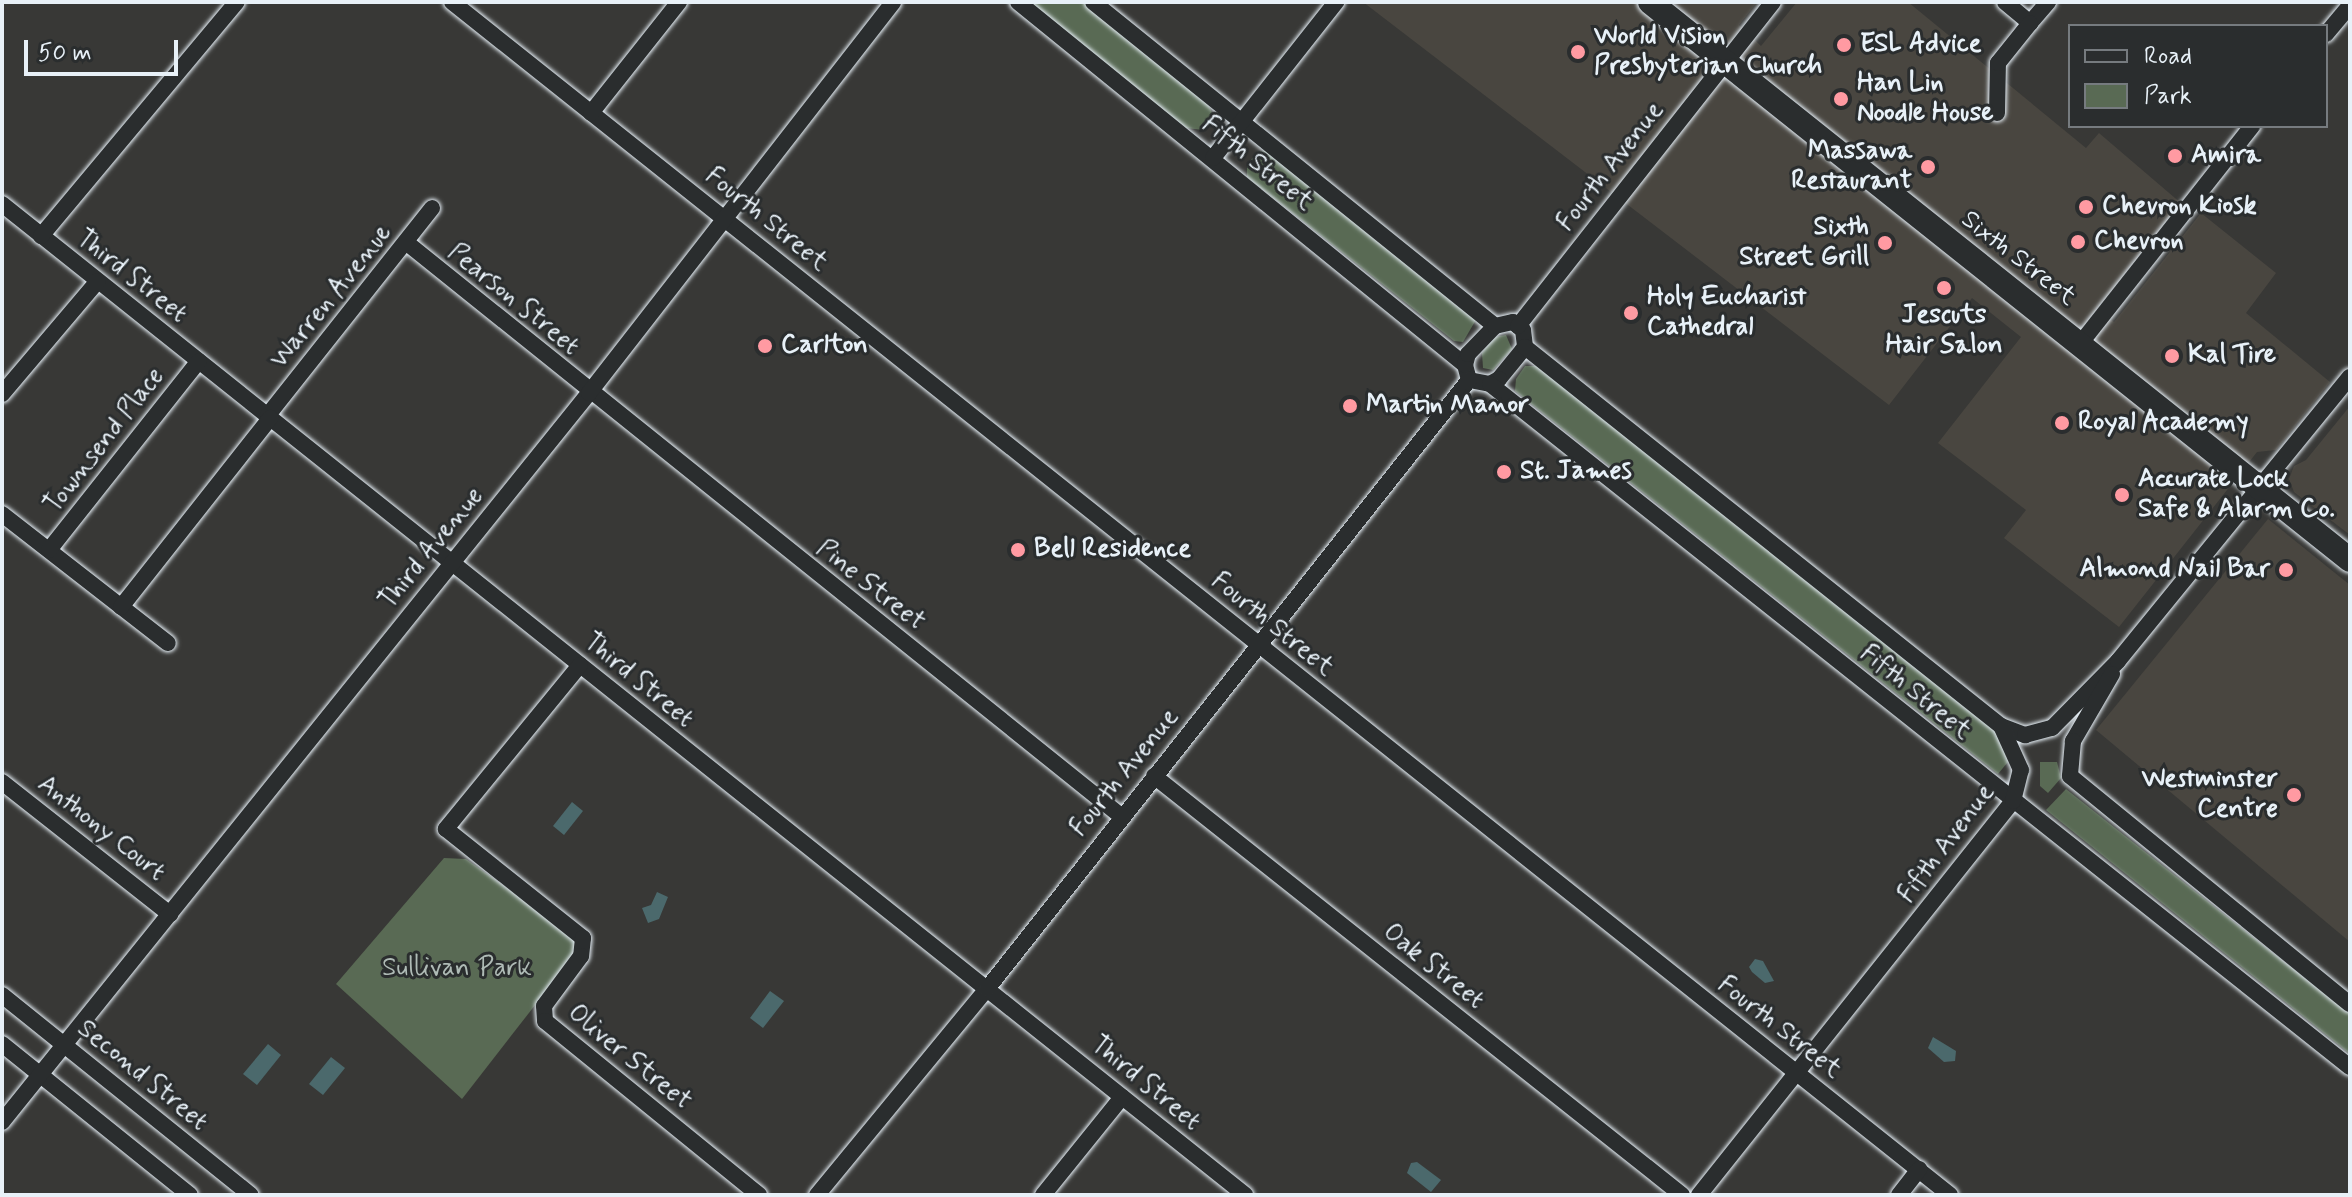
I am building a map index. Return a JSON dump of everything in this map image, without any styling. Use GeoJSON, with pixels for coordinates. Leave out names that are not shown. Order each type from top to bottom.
{"type":"FeatureCollection","features":[{"type":"Feature","properties":{"kind":"street"},"geometry":{"type":"LineString","coordinates":[[41,236],[237,2]]}},
{"type":"Feature","properties":{"kind":"street"},"geometry":{"type":"LineString","coordinates":[[591,113],[679,2]]}},
{"type":"Feature","properties":{"kind":"street","name":"Third Avenue"},"geometry":{"type":"LineString","coordinates":[[2,1122],[589,393],[893,2]]}},
{"type":"Feature","properties":{"kind":"street","name":"Fifth Street"},"geometry":{"type":"LineString","coordinates":[[1018,2],[1213,158],[1467,372]]}},
{"type":"Feature","properties":{"kind":"street","name":"Fifth Street"},"geometry":{"type":"LineString","coordinates":[[1093,2],[1495,326]]}},
{"type":"Feature","properties":{"kind":"street"},"geometry":{"type":"LineString","coordinates":[[1213,158],[1336,2]]}},
{"type":"Feature","properties":{"kind":"street","name":"Sixth Street"},"geometry":{"type":"LineString","coordinates":[[1650,2],[2350,560]]}},
{"type":"Feature","properties":{"kind":"street","name":"Fourth Avenue"},"geometry":{"type":"LineString","coordinates":[[1518,326],[1773,2]]}},
{"type":"Feature","properties":{"kind":"street"},"geometry":{"type":"LineString","coordinates":[[2005,2],[2030,23]]}},
{"type":"Feature","properties":{"kind":"street"},"geometry":{"type":"LineString","coordinates":[[1997,113],[1998,63],[2048,2]]}},
{"type":"Feature","properties":{"kind":"street","name":"Fourth Street"},"geometry":{"type":"LineString","coordinates":[[456,3],[1257,646],[1950,1195]]}},
{"type":"Feature","properties":{"kind":"street"},"geometry":{"type":"LineString","coordinates":[[2328,32],[2350,5]]}},
{"type":"Feature","properties":{"kind":"street"},"geometry":{"type":"LineString","coordinates":[[2080,344],[2250,128]]}},
{"type":"Feature","properties":{"kind":"street","name":"Third Street"},"geometry":{"type":"LineString","coordinates":[[2,204],[1245,1195]]}},
{"type":"Feature","properties":{"kind":"street","name":"Warren Avenue"},"geometry":{"type":"LineString","coordinates":[[269,417],[432,208]]}},
{"type":"Feature","properties":{"kind":"street","name":"Pearson Street"},"geometry":{"type":"LineString","coordinates":[[407,243],[589,393]]}},
{"type":"Feature","properties":{"kind":"street"},"geometry":{"type":"LineString","coordinates":[[2,394],[98,281]]}},
{"type":"Feature","properties":{"kind":"street"},"geometry":{"type":"LineString","coordinates":[[1467,372],[1490,384],[1525,347],[1526,337],[1518,326],[1495,326]]}},
{"type":"Feature","properties":{"kind":"street","name":"Fourth Avenue"},"geometry":{"type":"LineString","coordinates":[[817,1195],[987,989],[1257,646],[1467,372],[1495,326]]}},
{"type":"Feature","properties":{"kind":"street","name":"Fifth Street"},"geometry":{"type":"LineString","coordinates":[[1525,347],[2001,726]]}},
{"type":"Feature","properties":{"kind":"street","name":"Townsend Place"},"geometry":{"type":"LineString","coordinates":[[49,550],[199,361]]}},
{"type":"Feature","properties":{"kind":"street"},"geometry":{"type":"LineString","coordinates":[[2001,726],[2025,735],[2052,728],[2118,661],[2350,377]]}},
{"type":"Feature","properties":{"kind":"street","name":"Fifth Street"},"geometry":{"type":"LineString","coordinates":[[1490,384],[2350,1067]]}},
{"type":"Feature","properties":{"kind":"street","name":"Pine Street"},"geometry":{"type":"LineString","coordinates":[[589,393],[1121,816]]}},
{"type":"Feature","properties":{"kind":"street"},"geometry":{"type":"LineString","coordinates":[[121,607],[269,417]]}},
{"type":"Feature","properties":{"kind":"street","name":"Townsend Place"},"geometry":{"type":"LineString","coordinates":[[2,514],[168,643]]}},
{"type":"Feature","properties":{"kind":"street"},"geometry":{"type":"LineString","coordinates":[[2118,661],[2073,741],[2070,776],[2350,1004]]}},
{"type":"Feature","properties":{"kind":"street","name":"Oliver Street"},"geometry":{"type":"LineString","coordinates":[[580,665],[446,829],[583,938],[581,956],[544,1006],[545,1021],[759,1195]]}},
{"type":"Feature","properties":{"kind":"street","name":"Fifth Avenue"},"geometry":{"type":"LineString","coordinates":[[1699,1195],[2013,801],[2021,770],[2001,726]]}},
{"type":"Feature","properties":{"kind":"street","name":"Oak Street"},"geometry":{"type":"LineString","coordinates":[[1154,776],[1682,1195]]}},
{"type":"Feature","properties":{"kind":"street","name":"Anthony Court"},"geometry":{"type":"LineString","coordinates":[[2,782],[170,914]]}},
{"type":"Feature","properties":{"kind":"street","name":"Second Street"},"geometry":{"type":"LineString","coordinates":[[2,995],[251,1195]]}},
{"type":"Feature","properties":{"kind":"street"},"geometry":{"type":"LineString","coordinates":[[2,1044],[183,1193]]}},
{"type":"Feature","properties":{"kind":"street"},"geometry":{"type":"LineString","coordinates":[[1043,1195],[1122,1097]]}},
{"type":"Feature","properties":{"kind":"street"},"geometry":{"type":"LineString","coordinates":[[1899,1195],[1919,1169]]}},
{"type":"Feature","properties":{"kind":"shaded area"},"geometry":{"type":"Polygon","coordinates":[[[1363,2],[1757,2],[1739,25],[1761,46],[1797,2],[1908,2],[2086,148],[2099,133],[2182,204],[2096,310],[2114,322],[2201,213],[2276,273],[2246,313],[2330,382],[2276,450],[2257,452],[2119,627],[2004,538],[2026,510],[1938,443],[2021,337],[1972,298],[1889,405],[1363,2]]]}},
{"type":"Feature","properties":{"kind":"shaded area"},"geometry":{"type":"Polygon","coordinates":[[[2350,406],[2350,535],[2294,492],[2289,479],[2294,466],[2306,460],[2350,406]]]}},
{"type":"Feature","properties":{"kind":"shaded area","name":"Westminster Centre"},"geometry":{"type":"Polygon","coordinates":[[[2268,519],[2350,585],[2350,942],[2096,730],[2268,519]]]}},
{"type":"Feature","properties":{"kind":"green space"},"geometry":{"type":"Polygon","coordinates":[[[1028,2],[1084,2],[1207,103],[1214,116],[1203,130],[1186,128],[1028,2]]]}},
{"type":"Feature","properties":{"kind":"green space"},"geometry":{"type":"Polygon","coordinates":[[[1258,151],[1270,151],[1477,318],[1463,342],[1454,341],[1247,177],[1247,165],[1258,151]]]}},
{"type":"Feature","properties":{"kind":"green space"},"geometry":{"type":"Polygon","coordinates":[[[1506,335],[1512,349],[1493,370],[1483,368],[1482,353],[1494,337],[1506,335]]]}},
{"type":"Feature","properties":{"kind":"green space"},"geometry":{"type":"Polygon","coordinates":[[[1525,366],[1537,366],[1998,732],[2012,757],[1998,774],[1515,391],[1516,379],[1525,366]]]}},
{"type":"Feature","properties":{"kind":"green space"},"geometry":{"type":"Polygon","coordinates":[[[2040,762],[2057,762],[2061,778],[2048,793],[2040,786],[2040,762]]]}},
{"type":"Feature","properties":{"kind":"green space"},"geometry":{"type":"Polygon","coordinates":[[[2066,789],[2350,1014],[2350,1054],[2046,810],[2066,789]]]}},
{"type":"Feature","properties":{"kind":"green space","name":"Sullivan Park"},"geometry":{"type":"Polygon","coordinates":[[[444,858],[466,859],[570,933],[575,943],[574,955],[462,1099],[336,984],[444,858]]]}},
{"type":"Feature","properties":{"kind":"water"},"geometry":{"type":"Polygon","coordinates":[[[572,802],[583,811],[564,835],[553,826],[572,802]]]}},
{"type":"Feature","properties":{"kind":"water"},"geometry":{"type":"Polygon","coordinates":[[[657,892],[668,897],[659,919],[648,923],[642,908],[651,905],[657,892]]]}},
{"type":"Feature","properties":{"kind":"water"},"geometry":{"type":"Polygon","coordinates":[[[1755,959],[1763,961],[1774,981],[1765,983],[1752,972],[1749,967],[1755,959]]]}},
{"type":"Feature","properties":{"kind":"water"},"geometry":{"type":"Polygon","coordinates":[[[770,991],[784,1001],[763,1028],[750,1018],[770,991]]]}},
{"type":"Feature","properties":{"kind":"water"},"geometry":{"type":"Polygon","coordinates":[[[1933,1037],[1956,1051],[1955,1061],[1944,1062],[1928,1048],[1933,1037]]]}},
{"type":"Feature","properties":{"kind":"water"},"geometry":{"type":"Polygon","coordinates":[[[268,1044],[281,1055],[257,1085],[243,1074],[268,1044]]]}},
{"type":"Feature","properties":{"kind":"water"},"geometry":{"type":"Polygon","coordinates":[[[331,1057],[345,1068],[323,1095],[309,1084],[331,1057]]]}},
{"type":"Feature","properties":{"kind":"water"},"geometry":{"type":"Polygon","coordinates":[[[1417,1162],[1441,1180],[1431,1192],[1407,1173],[1411,1163],[1417,1162]]]}},
{"type":"Feature","properties":{"kind":"place","name":"ESL Advice"},"geometry":{"type":"Point","coordinates":[1844,45]}},
{"type":"Feature","properties":{"kind":"place","name":"World Vision Presbyterian Church"},"geometry":{"type":"Point","coordinates":[1578,52]}},
{"type":"Feature","properties":{"kind":"place","name":"Han Lin Noodle House"},"geometry":{"type":"Point","coordinates":[1841,99]}},
{"type":"Feature","properties":{"kind":"place","name":"Amira"},"geometry":{"type":"Point","coordinates":[2175,156]}},
{"type":"Feature","properties":{"kind":"place","name":"Massawa Restaurant"},"geometry":{"type":"Point","coordinates":[1928,167]}},
{"type":"Feature","properties":{"kind":"place","name":"Chevron Kiosk"},"geometry":{"type":"Point","coordinates":[2086,207]}},
{"type":"Feature","properties":{"kind":"place","name":"Chevron"},"geometry":{"type":"Point","coordinates":[2078,242]}},
{"type":"Feature","properties":{"kind":"place","name":"Sixth Street Grill"},"geometry":{"type":"Point","coordinates":[1885,243]}},
{"type":"Feature","properties":{"kind":"place","name":"Jescuts Hair Salon"},"geometry":{"type":"Point","coordinates":[1944,288]}},
{"type":"Feature","properties":{"kind":"place","name":"Holy Eucharist Cathedral"},"geometry":{"type":"Point","coordinates":[1631,313]}},
{"type":"Feature","properties":{"kind":"place","name":"Carlton"},"geometry":{"type":"Point","coordinates":[765,346]}},
{"type":"Feature","properties":{"kind":"place","name":"Kal Tire"},"geometry":{"type":"Point","coordinates":[2172,356]}},
{"type":"Feature","properties":{"kind":"place","name":"Martin Manor"},"geometry":{"type":"Point","coordinates":[1350,406]}},
{"type":"Feature","properties":{"kind":"place","name":"Royal Academy"},"geometry":{"type":"Point","coordinates":[2062,423]}},
{"type":"Feature","properties":{"kind":"place","name":"St. James"},"geometry":{"type":"Point","coordinates":[1504,472]}},
{"type":"Feature","properties":{"kind":"place","name":"Accurate Lock Safe & Alarm Co."},"geometry":{"type":"Point","coordinates":[2122,495]}},
{"type":"Feature","properties":{"kind":"place","name":"Bell Residence"},"geometry":{"type":"Point","coordinates":[1018,550]}},
{"type":"Feature","properties":{"kind":"place","name":"Almond Nail Bar"},"geometry":{"type":"Point","coordinates":[2286,570]}},
{"type":"Feature","properties":{"kind":"place","name":"Westminster Centre"},"geometry":{"type":"Point","coordinates":[2294,795]}}]}
